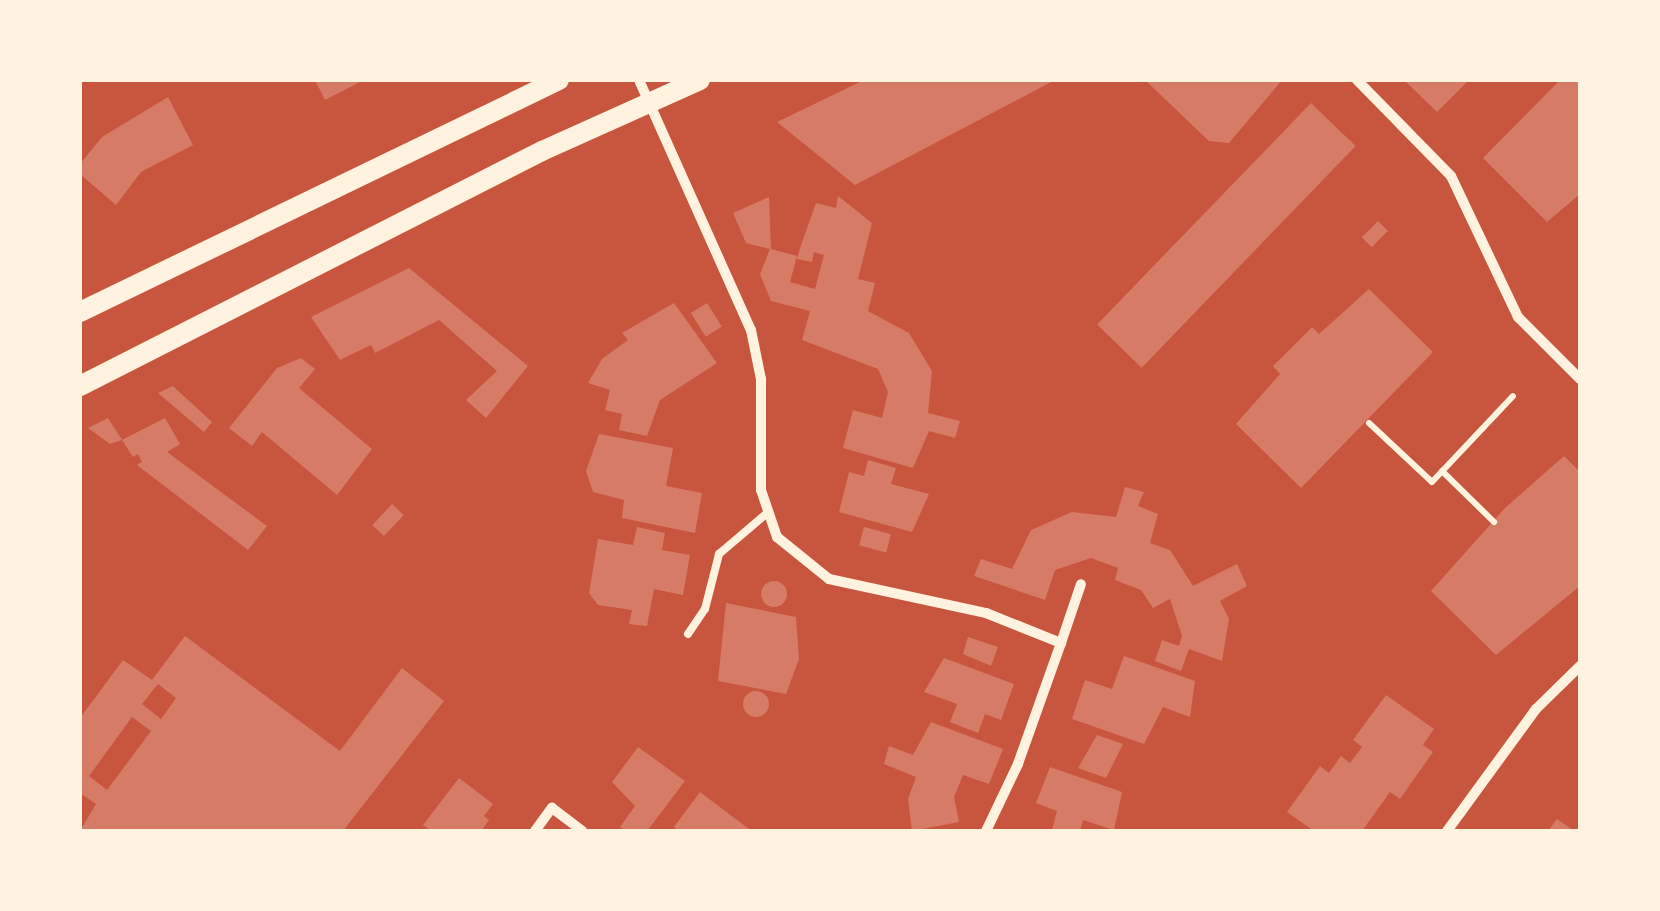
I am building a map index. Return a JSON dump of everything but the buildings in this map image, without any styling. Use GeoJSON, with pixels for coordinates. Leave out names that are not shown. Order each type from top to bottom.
{"type":"FeatureCollection","features":[{"type":"Feature","properties":{"kind":"main road"},"geometry":{"type":"LineString","coordinates":[[80,312],[559,80]]}},
{"type":"Feature","properties":{"kind":"main road"},"geometry":{"type":"LineString","coordinates":[[80,386],[542,151],[700,80]]}},
{"type":"Feature","properties":{"kind":"street"},"geometry":{"type":"LineString","coordinates":[[639,80],[751,330],[761,379],[766,514],[792,556],[829,579],[986,613],[1061,643]]}},
{"type":"Feature","properties":{"kind":"street"},"geometry":{"type":"LineString","coordinates":[[1357,80],[1451,176],[1518,317],[1580,379]]}},
{"type":"Feature","properties":{"kind":"street"},"geometry":{"type":"LineString","coordinates":[[986,831],[1018,764],[1080,584]]}},
{"type":"Feature","properties":{"kind":"street"},"geometry":{"type":"LineString","coordinates":[[1448,831],[1536,710],[1580,666]]}},
{"type":"Feature","properties":{"kind":"street"},"geometry":{"type":"LineString","coordinates":[[536,831],[552,808],[582,831]]}},
{"type":"Feature","properties":{"kind":"lane"},"geometry":{"type":"LineString","coordinates":[[688,634],[705,610],[719,554],[766,514]]}},
{"type":"Feature","properties":{"kind":"path"},"geometry":{"type":"LineString","coordinates":[[1369,424],[1432,482],[1512,396]]}},
{"type":"Feature","properties":{"kind":"path"},"geometry":{"type":"LineString","coordinates":[[1442,471],[1494,522]]}}]}
